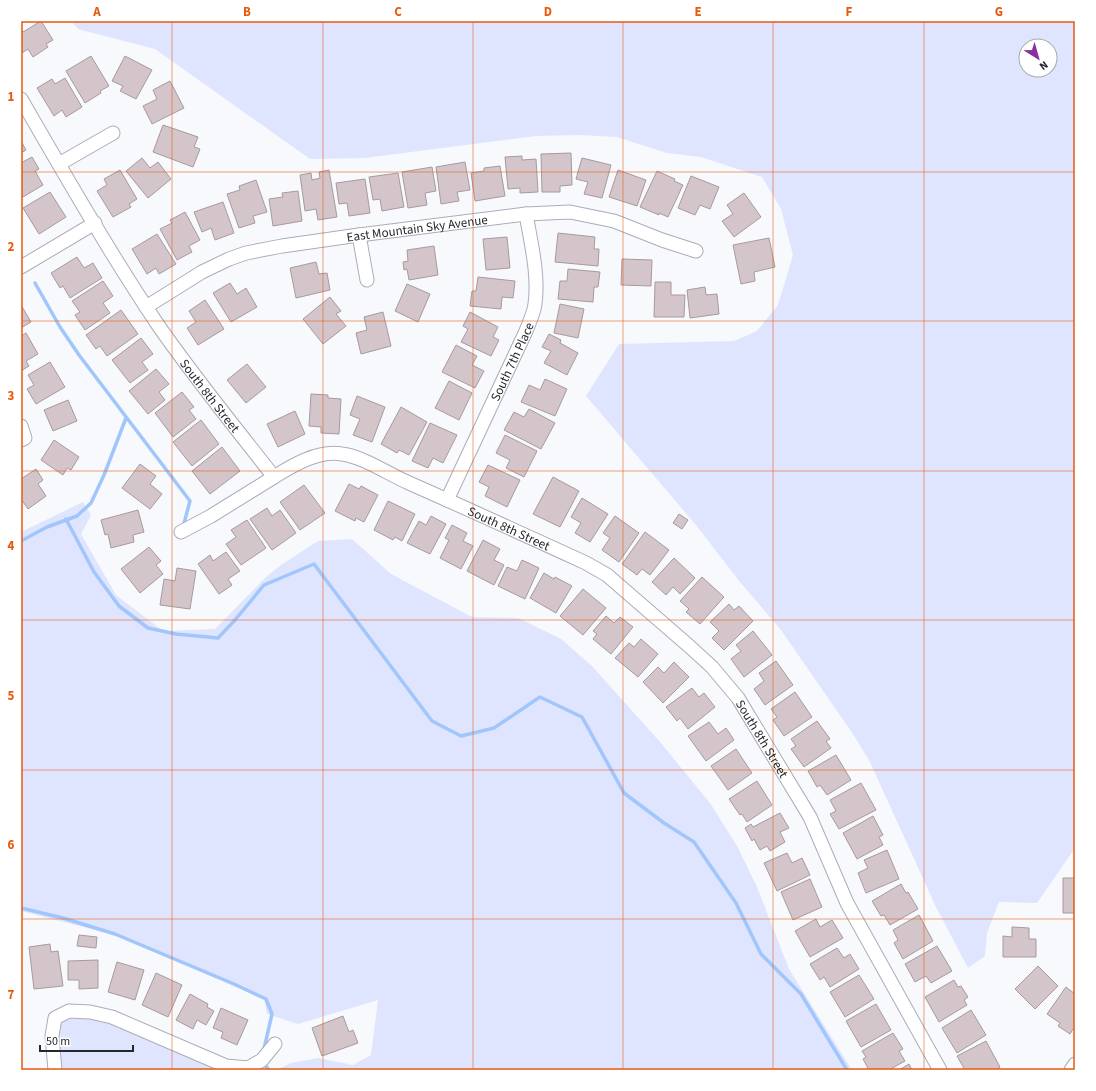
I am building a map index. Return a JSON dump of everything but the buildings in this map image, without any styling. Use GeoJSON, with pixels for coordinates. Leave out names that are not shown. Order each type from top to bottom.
{"type":"FeatureCollection","features":[{"type":"Feature","properties":{"kind":"street","name":"South 8th Street"},"geometry":{"type":"LineString","coordinates":[[21,99],[146,306],[196,376],[274,477],[295,464],[318,455],[341,453],[362,460],[586,563],[607,576],[712,667],[738,698],[754,727],[810,817],[847,903],[940,1070]]}},
{"type":"Feature","properties":{"kind":"street"},"geometry":{"type":"LineString","coordinates":[[59,164],[113,133]]}},
{"type":"Feature","properties":{"kind":"street","name":"East Mountain Sky Avenue"},"geometry":{"type":"LineString","coordinates":[[146,306],[202,272],[229,258],[246,253],[282,246],[359,235],[526,214],[570,212],[614,220],[662,240],[696,251]]}},
{"type":"Feature","properties":{"kind":"street","name":"South 7th Place"},"geometry":{"type":"LineString","coordinates":[[447,500],[526,331],[535,306],[536,292],[534,265],[526,214]]}},
{"type":"Feature","properties":{"kind":"street"},"geometry":{"type":"LineString","coordinates":[[21,267],[95,223]]}},
{"type":"Feature","properties":{"kind":"street"},"geometry":{"type":"LineString","coordinates":[[359,235],[366,280]]}},
{"type":"Feature","properties":{"kind":"street"},"geometry":{"type":"LineString","coordinates":[[181,532],[211,516],[274,477]]}},
{"type":"Feature","properties":{"kind":"street"},"geometry":{"type":"LineString","coordinates":[[54,1070],[52,1036],[55,1018],[69,1011],[90,1012],[112,1017],[226,1066],[248,1068],[262,1060],[275,1044]]}},
{"type":"Feature","properties":{"kind":"street"},"geometry":{"type":"LineString","coordinates":[[1071,1070],[1075,1064]]}},
{"type":"Feature","properties":{"kind":"shaded area"},"geometry":{"type":"Polygon","coordinates":[[[71,21],[1075,21],[1075,848],[1037,903],[999,902],[987,933],[985,956],[968,968],[936,907],[869,760],[853,734],[781,630],[740,582],[696,525],[586,396],[619,344],[734,341],[757,331],[778,305],[793,255],[781,209],[762,177],[701,157],[667,153],[617,137],[578,135],[536,136],[365,158],[310,159],[155,49],[78,29],[71,21]]]}},
{"type":"Feature","properties":{"kind":"shaded area"},"geometry":{"type":"Polygon","coordinates":[[[83,502],[91,515],[81,534],[116,595],[163,631],[215,629],[267,576],[281,565],[318,541],[352,539],[391,574],[472,617],[518,618],[561,639],[592,666],[660,742],[710,803],[737,846],[757,887],[789,969],[852,1070],[276,1070],[291,1063],[318,1058],[353,1065],[371,1055],[378,1000],[298,1024],[267,1014],[264,999],[114,935],[21,911],[21,532],[83,502]]]}},
{"type":"Feature","properties":{"kind":"shaded area"},"geometry":{"type":"Polygon","coordinates":[[[90,1012],[237,1070],[55,1070],[55,1018],[90,1012]]]}},
{"type":"Feature","properties":{"kind":"waterway"},"geometry":{"type":"LineString","coordinates":[[35,283],[60,327],[79,355],[190,501],[183,527]]}},
{"type":"Feature","properties":{"kind":"waterway"},"geometry":{"type":"LineString","coordinates":[[21,541],[47,527],[77,516],[91,503],[104,475],[126,418]]}},
{"type":"Feature","properties":{"kind":"waterway"},"geometry":{"type":"LineString","coordinates":[[66,519],[94,572],[119,606],[148,628],[176,634],[218,638],[264,585],[314,564],[432,721],[461,736],[494,728],[540,697],[582,717],[624,793],[664,823],[694,842],[736,903],[761,954],[801,994],[847,1070]]}},
{"type":"Feature","properties":{"kind":"waterway"},"geometry":{"type":"LineString","coordinates":[[21,908],[63,918],[115,934],[266,999],[272,1014],[264,1049]]}},
{"type":"Feature","properties":{"kind":"waterway"},"geometry":{"type":"LineString","coordinates":[[263,1063],[269,1070]]}}]}
